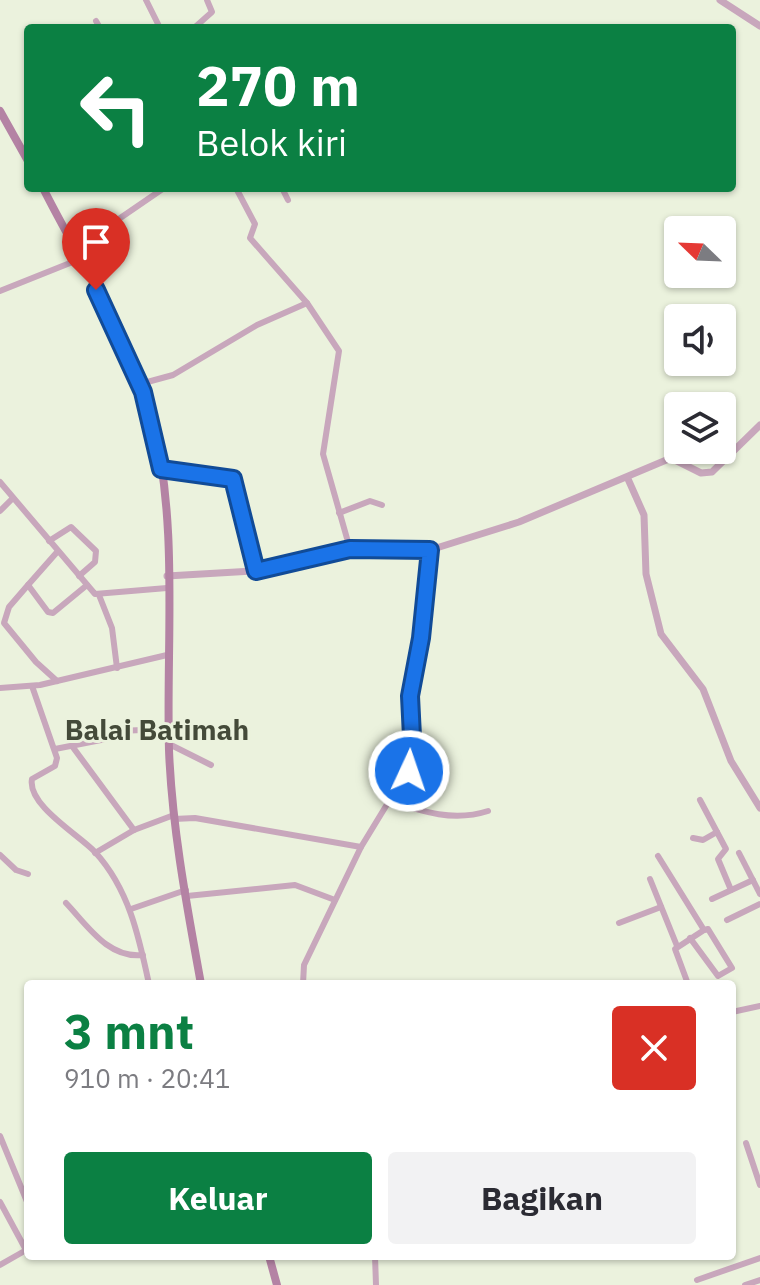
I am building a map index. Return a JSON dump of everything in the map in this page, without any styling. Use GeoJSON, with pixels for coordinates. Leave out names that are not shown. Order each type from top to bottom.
{"type":"FeatureCollection","features":[{"type":"Feature","properties":{"kind":"main road"},"geometry":{"type":"LineString","coordinates":[[0,111],[24,154]]}},
{"type":"Feature","properties":{"kind":"main road"},"geometry":{"type":"LineString","coordinates":[[45,192],[140,384],[151,414],[161,469],[174,817],[200,980]]}},
{"type":"Feature","properties":{"kind":"main road"},"geometry":{"type":"LineString","coordinates":[[270,1260],[277,1285]]}},
{"type":"Feature","properties":{"kind":"street"},"geometry":{"type":"LineString","coordinates":[[146,0],[158,24]]}},
{"type":"Feature","properties":{"kind":"street"},"geometry":{"type":"LineString","coordinates":[[198,24],[212,12],[207,0]]}},
{"type":"Feature","properties":{"kind":"street"},"geometry":{"type":"LineString","coordinates":[[720,0],[760,26]]}},
{"type":"Feature","properties":{"kind":"street"},"geometry":{"type":"LineString","coordinates":[[75,249],[158,192]]}},
{"type":"Feature","properties":{"kind":"street"},"geometry":{"type":"LineString","coordinates":[[239,192],[255,224],[250,238],[307,303],[340,354],[323,454],[350,549]]}},
{"type":"Feature","properties":{"kind":"street"},"geometry":{"type":"LineString","coordinates":[[284,192],[288,200]]}},
{"type":"Feature","properties":{"kind":"street"},"geometry":{"type":"LineString","coordinates":[[0,291],[80,259]]}},
{"type":"Feature","properties":{"kind":"street"},"geometry":{"type":"LineString","coordinates":[[140,384],[173,375],[257,325],[307,303]]}},
{"type":"Feature","properties":{"kind":"street"},"geometry":{"type":"LineString","coordinates":[[167,576],[256,571],[350,549],[430,550],[519,522],[628,479],[671,458],[701,473],[712,472],[760,425]]}},
{"type":"Feature","properties":{"kind":"street"},"geometry":{"type":"LineString","coordinates":[[161,469],[233,479],[256,571]]}},
{"type":"Feature","properties":{"kind":"street"},"geometry":{"type":"LineString","coordinates":[[628,479],[644,515],[645,565],[659,628],[703,689],[731,761],[760,808]]}},
{"type":"Feature","properties":{"kind":"street"},"geometry":{"type":"LineString","coordinates":[[0,482],[79,576],[99,595],[112,628],[117,668]]}},
{"type":"Feature","properties":{"kind":"street"},"geometry":{"type":"LineString","coordinates":[[0,511],[13,498]]}},
{"type":"Feature","properties":{"kind":"street"},"geometry":{"type":"LineString","coordinates":[[339,513],[370,501],[382,505]]}},
{"type":"Feature","properties":{"kind":"street"},"geometry":{"type":"LineString","coordinates":[[49,541],[71,527],[96,551],[95,562],[79,576]]}},
{"type":"Feature","properties":{"kind":"street"},"geometry":{"type":"LineString","coordinates":[[303,980],[304,965],[361,847],[411,765],[410,696],[421,638],[430,550]]}},
{"type":"Feature","properties":{"kind":"street"},"geometry":{"type":"LineString","coordinates":[[57,681],[36,662],[4,623],[9,607],[58,551]]}},
{"type":"Feature","properties":{"kind":"street"},"geometry":{"type":"LineString","coordinates":[[28,585],[50,613],[87,585]]}},
{"type":"Feature","properties":{"kind":"street"},"geometry":{"type":"LineString","coordinates":[[99,595],[167,588]]}},
{"type":"Feature","properties":{"kind":"street"},"geometry":{"type":"LineString","coordinates":[[0,688],[32,686],[167,655]]}},
{"type":"Feature","properties":{"kind":"street"},"geometry":{"type":"LineString","coordinates":[[32,686],[55,749],[56,764],[34,777],[33,792],[56,819],[95,853],[131,909],[148,980]]}},
{"type":"Feature","properties":{"kind":"street"},"geometry":{"type":"LineString","coordinates":[[55,749],[106,739],[117,731],[169,729]]}},
{"type":"Feature","properties":{"kind":"street"},"geometry":{"type":"LineString","coordinates":[[169,744],[211,765]]}},
{"type":"Feature","properties":{"kind":"street"},"geometry":{"type":"LineString","coordinates":[[72,746],[134,830]]}},
{"type":"Feature","properties":{"kind":"street"},"geometry":{"type":"LineString","coordinates":[[700,800],[726,849],[719,862],[731,890]]}},
{"type":"Feature","properties":{"kind":"street"},"geometry":{"type":"LineString","coordinates":[[391,801],[440,815],[462,817],[488,811]]}},
{"type":"Feature","properties":{"kind":"street"},"geometry":{"type":"LineString","coordinates":[[95,853],[134,830],[174,817],[361,847]]}},
{"type":"Feature","properties":{"kind":"street"},"geometry":{"type":"LineString","coordinates":[[693,838],[703,840],[717,832]]}},
{"type":"Feature","properties":{"kind":"street"},"geometry":{"type":"LineString","coordinates":[[739,853],[760,894]]}},
{"type":"Feature","properties":{"kind":"street"},"geometry":{"type":"LineString","coordinates":[[0,855],[16,870],[28,874]]}},
{"type":"Feature","properties":{"kind":"street"},"geometry":{"type":"LineString","coordinates":[[658,856],[704,930]]}},
{"type":"Feature","properties":{"kind":"street"},"geometry":{"type":"LineString","coordinates":[[650,879],[677,946]]}},
{"type":"Feature","properties":{"kind":"street"},"geometry":{"type":"LineString","coordinates":[[712,899],[753,880]]}},
{"type":"Feature","properties":{"kind":"street"},"geometry":{"type":"LineString","coordinates":[[131,909],[186,893],[291,885],[335,900]]}},
{"type":"Feature","properties":{"kind":"street"},"geometry":{"type":"LineString","coordinates":[[66,903],[105,943],[129,957],[143,955]]}},
{"type":"Feature","properties":{"kind":"street"},"geometry":{"type":"LineString","coordinates":[[727,920],[760,904]]}},
{"type":"Feature","properties":{"kind":"street"},"geometry":{"type":"LineString","coordinates":[[619,923],[661,907]]}},
{"type":"Feature","properties":{"kind":"street"},"geometry":{"type":"LineString","coordinates":[[686,980],[675,952],[677,946],[690,938],[704,930],[708,929],[733,966],[718,976],[690,938]]}},
{"type":"Feature","properties":{"kind":"street"},"geometry":{"type":"LineString","coordinates":[[736,1011],[760,1006]]}},
{"type":"Feature","properties":{"kind":"street"},"geometry":{"type":"LineString","coordinates":[[0,1136],[24,1195]]}},
{"type":"Feature","properties":{"kind":"street"},"geometry":{"type":"LineString","coordinates":[[746,1143],[760,1185]]}},
{"type":"Feature","properties":{"kind":"street"},"geometry":{"type":"LineString","coordinates":[[0,1202],[24,1245]]}},
{"type":"Feature","properties":{"kind":"street"},"geometry":{"type":"LineString","coordinates":[[0,1265],[24,1252]]}},
{"type":"Feature","properties":{"kind":"street"},"geometry":{"type":"LineString","coordinates":[[375,1260],[376,1285]]}},
{"type":"Feature","properties":{"kind":"street"},"geometry":{"type":"LineString","coordinates":[[697,1280],[759,1261]]}},
{"type":"Feature","properties":{"kind":"street"},"geometry":{"type":"LineString","coordinates":[[745,1285],[760,1280]]}},
{"type":"Feature","properties":{"kind":"district","name":"Balai Batimah"},"geometry":{"type":"Point","coordinates":[157,730]}},
{"type":"Feature","properties":{"kind":"route"},"geometry":{"type":"LineString","coordinates":[[96,290],[151,414],[161,469],[229,476],[235,481],[256,571],[350,549],[430,550],[421,638],[410,696],[413,757],[409,771]]}}]}
